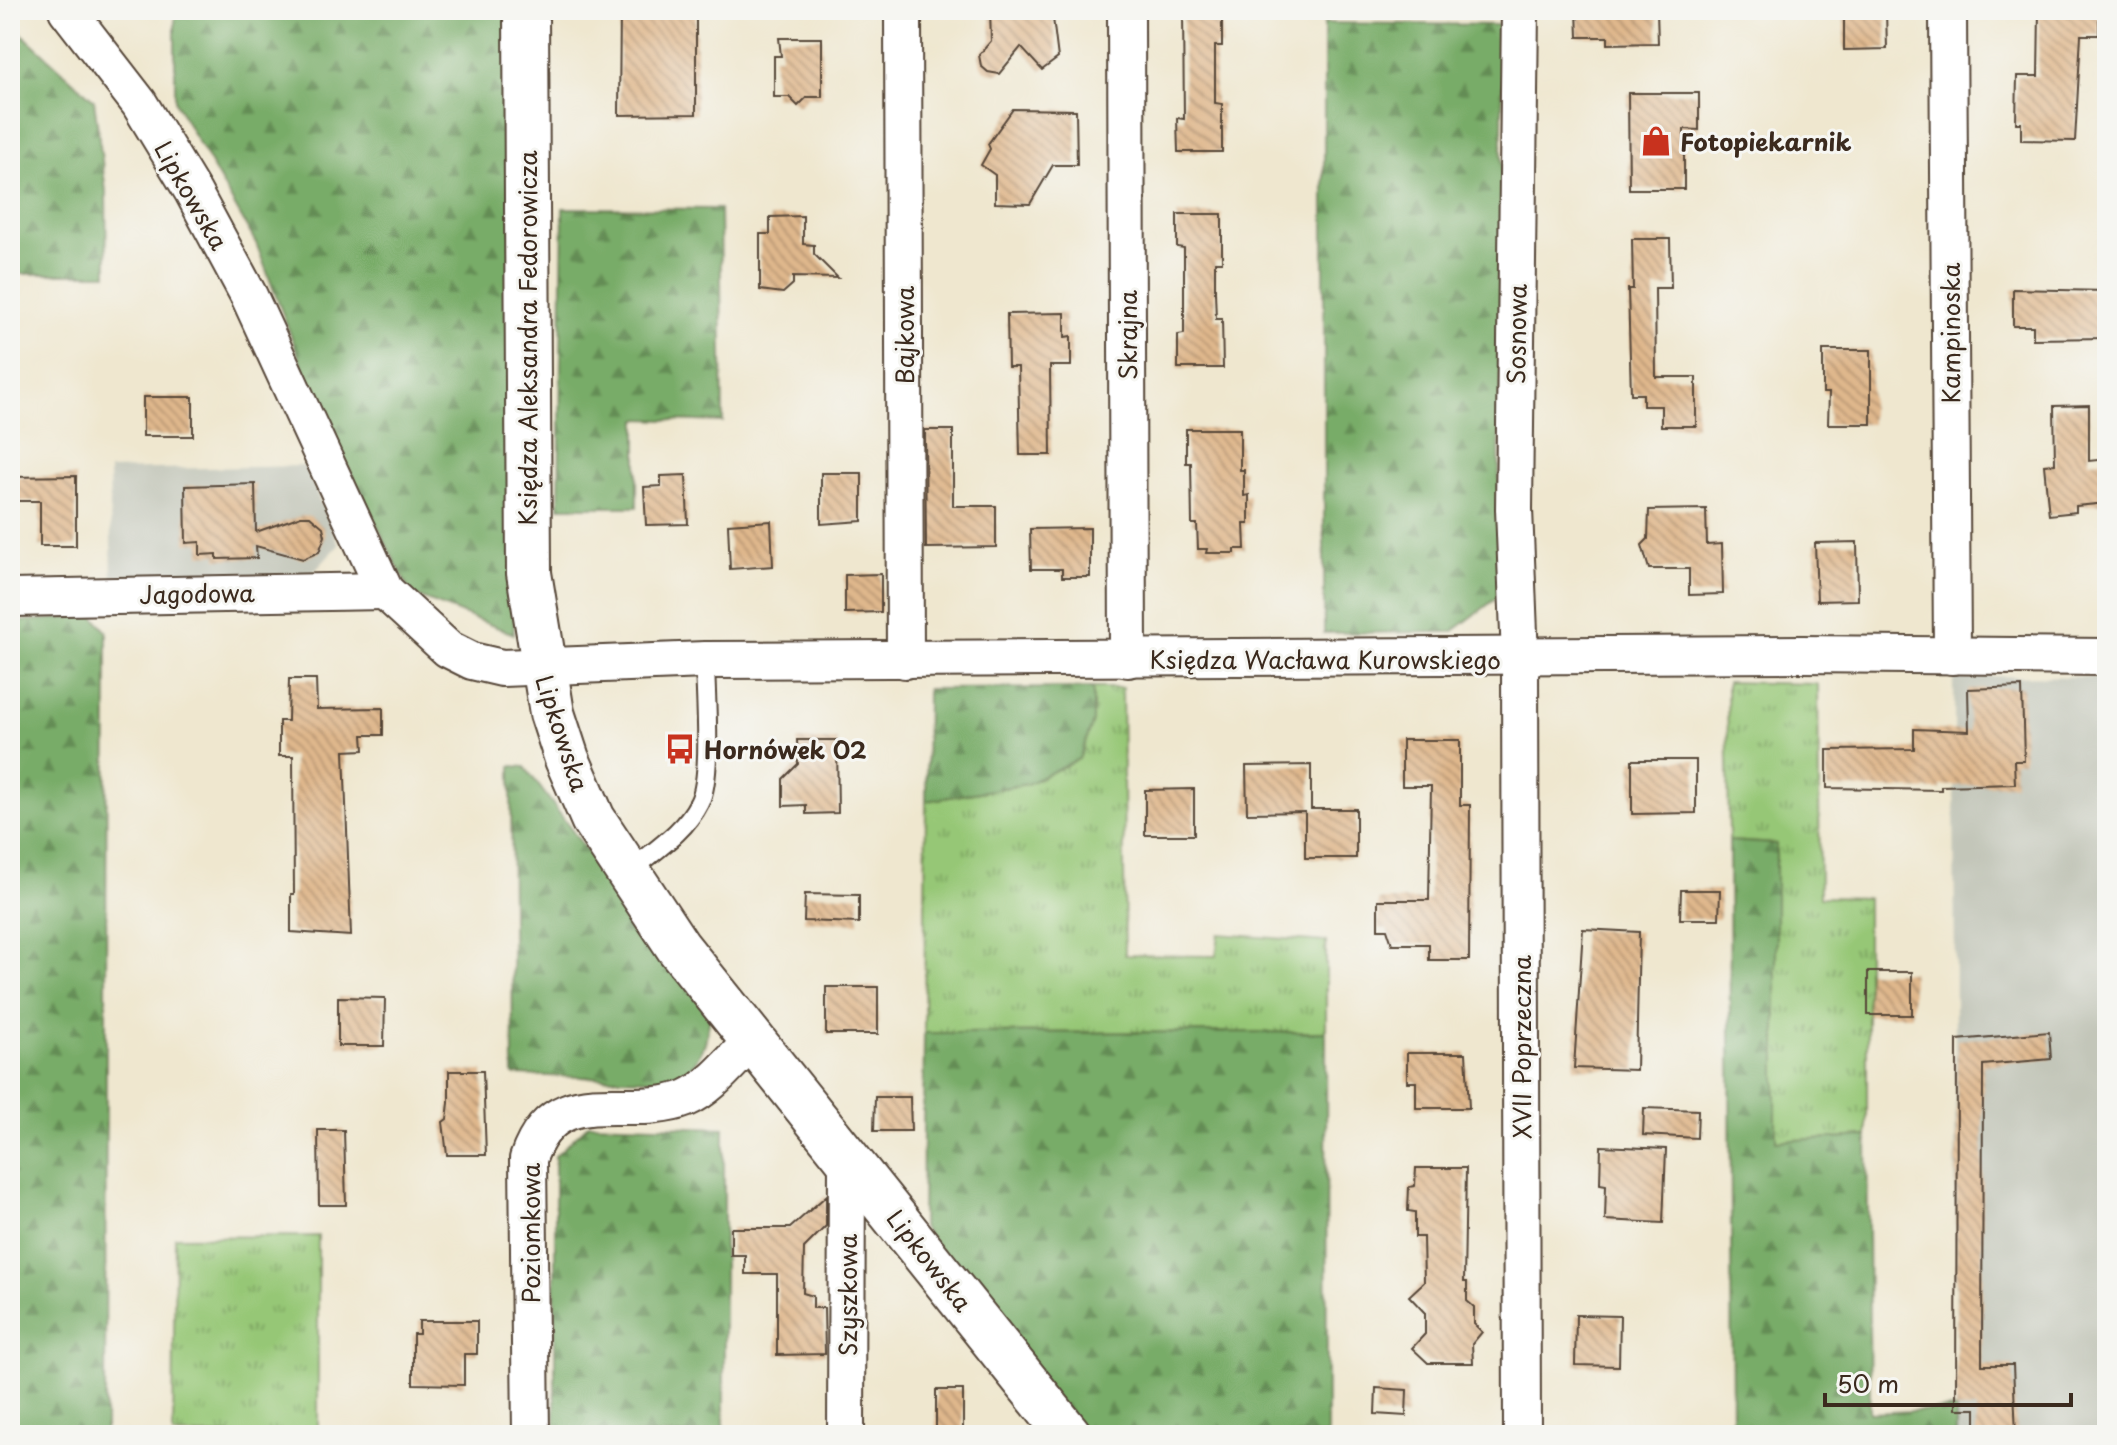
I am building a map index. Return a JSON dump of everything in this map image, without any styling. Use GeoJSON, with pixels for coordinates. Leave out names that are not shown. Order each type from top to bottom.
{"type":"FeatureCollection","features":[{"type":"Feature","properties":{"kind":"street","name":"Lipkowska"},"geometry":{"type":"LineString","coordinates":[[67,10],[139,103],[193,192],[249,296],[385,591],[448,649],[472,661],[502,668],[542,665],[567,759],[593,819],[626,875],[752,1041],[847,1155],[1069,1435]]}},
{"type":"Feature","properties":{"kind":"street","name":"Księdza Aleksandra Fedorowicza"},"geometry":{"type":"LineString","coordinates":[[526,10],[528,545],[542,665]]}},
{"type":"Feature","properties":{"kind":"street","name":"Bajkowa"},"geometry":{"type":"LineString","coordinates":[[903,10],[905,660]]}},
{"type":"Feature","properties":{"kind":"street","name":"Skrajna"},"geometry":{"type":"LineString","coordinates":[[1126,10],[1128,659]]}},
{"type":"Feature","properties":{"kind":"street","name":"Sosnowa"},"geometry":{"type":"LineString","coordinates":[[1520,10],[1514,509],[1520,658]]}},
{"type":"Feature","properties":{"kind":"street","name":"Kampinoska"},"geometry":{"type":"LineString","coordinates":[[1948,10],[1952,656]]}},
{"type":"Feature","properties":{"kind":"street","name":"Jagodowa"},"geometry":{"type":"LineString","coordinates":[[10,598],[385,591]]}},
{"type":"Feature","properties":{"kind":"street","name":"Księdza Wacława Kurowskiego"},"geometry":{"type":"LineString","coordinates":[[542,665],[705,660],[2107,657]]}},
{"type":"Feature","properties":{"kind":"street","name":"XVII Poprzeczna"},"geometry":{"type":"LineString","coordinates":[[1520,658],[1522,1435]]}},
{"type":"Feature","properties":{"kind":"street","name":"Poziomkowa"},"geometry":{"type":"LineString","coordinates":[[531,1435],[528,1159],[534,1139],[542,1128],[568,1111],[686,1098],[706,1086],[752,1041]]}},
{"type":"Feature","properties":{"kind":"street","name":"Szyszkowa"},"geometry":{"type":"LineString","coordinates":[[846,1435],[847,1155]]}},
{"type":"Feature","properties":{"kind":"lane"},"geometry":{"type":"LineString","coordinates":[[626,875],[674,835],[700,802],[706,742],[705,660]]}},
{"type":"Feature","properties":{"kind":"shaded area"},"geometry":{"type":"Polygon","coordinates":[[[305,466],[339,545],[311,575],[112,576],[109,470],[305,466]]]}},
{"type":"Feature","properties":{"kind":"shaded area"},"geometry":{"type":"Polygon","coordinates":[[[1954,676],[2107,677],[2107,1435],[1956,1435],[1954,676]]]}},
{"type":"Feature","properties":{"kind":"green space"},"geometry":{"type":"Polygon","coordinates":[[[175,10],[511,10],[514,634],[411,594],[316,402],[256,243],[175,102],[175,10]]]}},
{"type":"Feature","properties":{"kind":"green space"},"geometry":{"type":"Polygon","coordinates":[[[10,23],[94,100],[106,191],[107,274],[10,274],[10,23]]]}},
{"type":"Feature","properties":{"kind":"green space"},"geometry":{"type":"Polygon","coordinates":[[[1324,23],[1503,25],[1498,597],[1452,632],[1324,633],[1324,23]]]}},
{"type":"Feature","properties":{"kind":"green space"},"geometry":{"type":"Polygon","coordinates":[[[563,208],[720,209],[723,422],[637,419],[637,507],[559,507],[563,208]]]}},
{"type":"Feature","properties":{"kind":"green space"},"geometry":{"type":"Polygon","coordinates":[[[94,616],[107,632],[105,1435],[10,1435],[10,622],[94,616]]]}},
{"type":"Feature","properties":{"kind":"green space"},"geometry":{"type":"Polygon","coordinates":[[[1727,682],[1818,684],[1820,897],[1867,898],[1867,1136],[1776,1141],[1776,844],[1729,841],[1727,682]]]}},
{"type":"Feature","properties":{"kind":"green space"},"geometry":{"type":"Polygon","coordinates":[[[1093,688],[1122,688],[1125,955],[1216,956],[1219,934],[1326,942],[1326,1032],[924,1033],[926,801],[1027,784],[1093,722],[1093,688]]]}},
{"type":"Feature","properties":{"kind":"green space"},"geometry":{"type":"Polygon","coordinates":[[[1093,688],[1093,722],[1079,759],[1027,784],[926,801],[927,689],[1093,688]]]}},
{"type":"Feature","properties":{"kind":"green space"},"geometry":{"type":"Polygon","coordinates":[[[511,766],[525,767],[710,1017],[705,1043],[686,1080],[513,1075],[511,766]]]}},
{"type":"Feature","properties":{"kind":"green space"},"geometry":{"type":"Polygon","coordinates":[[[1729,841],[1776,844],[1776,1141],[1867,1136],[1870,1413],[1956,1409],[1956,1435],[1732,1435],[1729,841]]]}},
{"type":"Feature","properties":{"kind":"green space"},"geometry":{"type":"Polygon","coordinates":[[[1326,1032],[1327,1435],[1085,1435],[922,1227],[924,1033],[1326,1032]]]}},
{"type":"Feature","properties":{"kind":"green space"},"geometry":{"type":"Polygon","coordinates":[[[589,1124],[724,1128],[724,1435],[555,1435],[555,1156],[589,1124]]]}},
{"type":"Feature","properties":{"kind":"green space"},"geometry":{"type":"Polygon","coordinates":[[[318,1236],[318,1435],[173,1435],[175,1237],[318,1236]]]}},
{"type":"Feature","properties":{"kind":"building"},"geometry":{"type":"Polygon","coordinates":[[[620,10],[696,10],[696,114],[619,115],[620,10]]]}},
{"type":"Feature","properties":{"kind":"building"},"geometry":{"type":"Polygon","coordinates":[[[990,10],[1052,10],[1058,58],[1042,70],[1021,47],[999,74],[988,72],[981,66],[979,55],[991,41],[990,10]]]}},
{"type":"Feature","properties":{"kind":"building"},"geometry":{"type":"Polygon","coordinates":[[[1183,10],[1222,10],[1222,46],[1215,46],[1215,103],[1222,104],[1222,152],[1178,152],[1177,118],[1184,119],[1183,10]]]}},
{"type":"Feature","properties":{"kind":"building"},"geometry":{"type":"Polygon","coordinates":[[[1577,10],[1657,10],[1658,43],[1608,44],[1608,37],[1578,37],[1577,10]]]}},
{"type":"Feature","properties":{"kind":"building"},"geometry":{"type":"Polygon","coordinates":[[[1844,10],[1886,10],[1887,49],[1844,50],[1844,10]]]}},
{"type":"Feature","properties":{"kind":"building"},"geometry":{"type":"Polygon","coordinates":[[[2039,10],[2099,10],[2099,35],[2081,35],[2075,141],[2021,140],[2021,123],[2016,123],[2017,76],[2038,76],[2039,10]]]}},
{"type":"Feature","properties":{"kind":"building"},"geometry":{"type":"Polygon","coordinates":[[[779,38],[822,38],[822,97],[807,97],[798,106],[789,97],[774,97],[774,56],[781,56],[779,38]]]}},
{"type":"Feature","properties":{"kind":"building"},"geometry":{"type":"Polygon","coordinates":[[[1628,93],[1699,93],[1699,130],[1684,129],[1684,189],[1629,189],[1628,93]]]}},
{"type":"Feature","properties":{"kind":"building"},"geometry":{"type":"Polygon","coordinates":[[[1013,109],[1076,110],[1077,165],[1053,165],[1030,204],[995,203],[995,175],[981,165],[990,149],[988,144],[1013,109]]]}},
{"type":"Feature","properties":{"kind":"building"},"geometry":{"type":"Polygon","coordinates":[[[1177,214],[1222,214],[1222,262],[1215,262],[1215,291],[1216,319],[1222,319],[1223,368],[1178,368],[1178,335],[1184,334],[1184,248],[1177,247],[1177,214]]]}},
{"type":"Feature","properties":{"kind":"building"},"geometry":{"type":"Polygon","coordinates":[[[803,216],[803,244],[814,245],[814,254],[838,278],[793,277],[793,284],[783,293],[760,290],[760,234],[770,234],[770,217],[803,216]]]}},
{"type":"Feature","properties":{"kind":"building"},"geometry":{"type":"Polygon","coordinates":[[[1632,239],[1670,239],[1671,288],[1655,288],[1656,377],[1696,377],[1696,426],[1661,426],[1661,406],[1643,406],[1643,394],[1631,394],[1628,289],[1633,289],[1632,239]]]}},
{"type":"Feature","properties":{"kind":"building"},"geometry":{"type":"Polygon","coordinates":[[[2013,289],[2107,291],[2107,338],[2033,339],[2033,326],[2013,326],[2013,289]]]}},
{"type":"Feature","properties":{"kind":"building"},"geometry":{"type":"Polygon","coordinates":[[[1065,313],[1065,337],[1071,336],[1071,366],[1050,366],[1051,455],[1020,455],[1018,367],[1008,367],[1007,314],[1065,313]]]}},
{"type":"Feature","properties":{"kind":"building"},"geometry":{"type":"Polygon","coordinates":[[[1823,350],[1871,350],[1871,424],[1828,424],[1829,393],[1823,393],[1823,350]]]}},
{"type":"Feature","properties":{"kind":"building"},"geometry":{"type":"Polygon","coordinates":[[[143,397],[193,397],[193,436],[143,436],[143,397]]]}},
{"type":"Feature","properties":{"kind":"building"},"geometry":{"type":"Polygon","coordinates":[[[2089,405],[2089,461],[2107,459],[2107,503],[2076,506],[2076,512],[2049,515],[2044,465],[2055,464],[2054,406],[2089,405]]]}},
{"type":"Feature","properties":{"kind":"building"},"geometry":{"type":"Polygon","coordinates":[[[1186,429],[1240,429],[1240,470],[1244,470],[1244,496],[1249,495],[1249,524],[1244,524],[1245,549],[1235,549],[1235,553],[1206,553],[1207,549],[1198,549],[1197,524],[1192,524],[1191,463],[1186,463],[1186,429]]]}},
{"type":"Feature","properties":{"kind":"building"},"geometry":{"type":"Polygon","coordinates":[[[925,430],[953,430],[953,506],[996,506],[996,547],[926,548],[925,430]]]}},
{"type":"Feature","properties":{"kind":"building"},"geometry":{"type":"Polygon","coordinates":[[[821,473],[862,473],[862,521],[821,524],[821,473]]]}},
{"type":"Feature","properties":{"kind":"building"},"geometry":{"type":"Polygon","coordinates":[[[686,475],[688,524],[646,525],[644,487],[661,486],[661,476],[686,475]]]}},
{"type":"Feature","properties":{"kind":"building"},"geometry":{"type":"Polygon","coordinates":[[[76,476],[76,546],[40,546],[40,501],[10,501],[10,477],[76,476]]]}},
{"type":"Feature","properties":{"kind":"building"},"geometry":{"type":"Polygon","coordinates":[[[255,484],[256,532],[301,516],[310,516],[323,527],[325,536],[319,552],[303,559],[256,546],[257,558],[217,559],[217,554],[200,555],[200,542],[186,543],[185,486],[255,484]]]}},
{"type":"Feature","properties":{"kind":"building"},"geometry":{"type":"Polygon","coordinates":[[[1706,509],[1707,545],[1722,544],[1723,594],[1689,595],[1689,569],[1649,569],[1642,545],[1648,539],[1649,510],[1706,509]]]}},
{"type":"Feature","properties":{"kind":"building"},"geometry":{"type":"Polygon","coordinates":[[[771,521],[773,566],[730,569],[728,524],[771,521]]]}},
{"type":"Feature","properties":{"kind":"building"},"geometry":{"type":"Polygon","coordinates":[[[1090,528],[1090,577],[1062,577],[1062,569],[1031,569],[1030,529],[1090,528]]]}},
{"type":"Feature","properties":{"kind":"building"},"geometry":{"type":"Polygon","coordinates":[[[1857,542],[1858,600],[1817,601],[1815,543],[1857,542]]]}},
{"type":"Feature","properties":{"kind":"building"},"geometry":{"type":"Polygon","coordinates":[[[881,574],[881,612],[845,613],[845,575],[881,574]]]}},
{"type":"Feature","properties":{"kind":"building"},"geometry":{"type":"Polygon","coordinates":[[[289,679],[316,679],[317,709],[383,708],[383,735],[363,735],[364,750],[344,751],[351,936],[291,932],[291,894],[294,894],[293,756],[279,756],[279,721],[288,721],[289,679]]]}},
{"type":"Feature","properties":{"kind":"building"},"geometry":{"type":"Polygon","coordinates":[[[2022,687],[2024,761],[2014,761],[2015,784],[1941,786],[1941,790],[1827,788],[1827,750],[1914,749],[1914,729],[1969,731],[1968,689],[2022,687]]]}},
{"type":"Feature","properties":{"kind":"building"},"geometry":{"type":"Polygon","coordinates":[[[797,740],[837,740],[838,813],[806,814],[806,805],[783,806],[783,779],[798,764],[797,740]]]}},
{"type":"Feature","properties":{"kind":"building"},"geometry":{"type":"Polygon","coordinates":[[[1402,740],[1460,740],[1460,805],[1470,805],[1469,960],[1429,960],[1429,944],[1392,944],[1387,929],[1378,929],[1378,900],[1429,900],[1431,786],[1402,786],[1402,740]]]}},
{"type":"Feature","properties":{"kind":"building"},"geometry":{"type":"Polygon","coordinates":[[[1632,760],[1696,760],[1696,813],[1632,814],[1632,760]]]}},
{"type":"Feature","properties":{"kind":"building"},"geometry":{"type":"Polygon","coordinates":[[[1311,765],[1311,809],[1356,809],[1356,858],[1305,858],[1305,812],[1247,813],[1246,766],[1311,765]]]}},
{"type":"Feature","properties":{"kind":"building"},"geometry":{"type":"Polygon","coordinates":[[[1194,789],[1194,835],[1145,835],[1145,790],[1194,789]]]}},
{"type":"Feature","properties":{"kind":"building"},"geometry":{"type":"Polygon","coordinates":[[[1681,890],[1720,890],[1719,919],[1680,919],[1681,890]]]}},
{"type":"Feature","properties":{"kind":"building"},"geometry":{"type":"Polygon","coordinates":[[[805,894],[859,895],[859,923],[804,921],[805,894]]]}},
{"type":"Feature","properties":{"kind":"building"},"geometry":{"type":"Polygon","coordinates":[[[1583,929],[1639,932],[1636,1070],[1574,1068],[1583,929]]]}},
{"type":"Feature","properties":{"kind":"building"},"geometry":{"type":"Polygon","coordinates":[[[1868,972],[1912,972],[1912,1015],[1868,1015],[1868,972]]]}},
{"type":"Feature","properties":{"kind":"building"},"geometry":{"type":"Polygon","coordinates":[[[826,987],[878,987],[878,1034],[826,1034],[826,987]]]}},
{"type":"Feature","properties":{"kind":"building"},"geometry":{"type":"Polygon","coordinates":[[[338,997],[385,998],[384,1046],[338,1046],[338,997]]]}},
{"type":"Feature","properties":{"kind":"building"},"geometry":{"type":"Polygon","coordinates":[[[2049,1032],[2051,1059],[1983,1065],[1982,1365],[2013,1365],[2016,1435],[1976,1435],[1976,1409],[1956,1409],[1957,1040],[2049,1032]]]}},
{"type":"Feature","properties":{"kind":"building"},"geometry":{"type":"Polygon","coordinates":[[[1407,1053],[1466,1053],[1469,1108],[1416,1108],[1416,1082],[1407,1082],[1407,1053]]]}},
{"type":"Feature","properties":{"kind":"building"},"geometry":{"type":"Polygon","coordinates":[[[449,1071],[483,1071],[486,1155],[447,1155],[443,1122],[447,1119],[449,1103],[449,1071]]]}},
{"type":"Feature","properties":{"kind":"building"},"geometry":{"type":"Polygon","coordinates":[[[875,1097],[910,1097],[911,1131],[874,1131],[875,1097]]]}},
{"type":"Feature","properties":{"kind":"building"},"geometry":{"type":"Polygon","coordinates":[[[1644,1108],[1698,1110],[1697,1138],[1643,1135],[1644,1108]]]}},
{"type":"Feature","properties":{"kind":"building"},"geometry":{"type":"Polygon","coordinates":[[[318,1130],[344,1130],[346,1205],[319,1205],[318,1130]]]}},
{"type":"Feature","properties":{"kind":"building"},"geometry":{"type":"Polygon","coordinates":[[[1601,1146],[1666,1149],[1663,1223],[1605,1220],[1606,1185],[1600,1184],[1601,1146]]]}},
{"type":"Feature","properties":{"kind":"building"},"geometry":{"type":"Polygon","coordinates":[[[1416,1168],[1466,1168],[1464,1282],[1467,1282],[1467,1301],[1474,1307],[1474,1324],[1482,1332],[1472,1344],[1473,1363],[1428,1363],[1412,1348],[1425,1334],[1425,1313],[1409,1296],[1424,1282],[1423,1237],[1415,1237],[1415,1212],[1408,1211],[1409,1187],[1415,1186],[1416,1168]]]}},
{"type":"Feature","properties":{"kind":"building"},"geometry":{"type":"Polygon","coordinates":[[[826,1196],[826,1226],[804,1248],[803,1293],[813,1296],[813,1308],[824,1308],[825,1354],[777,1355],[777,1274],[745,1274],[745,1255],[731,1255],[731,1228],[790,1228],[826,1196]]]}},
{"type":"Feature","properties":{"kind":"building"},"geometry":{"type":"Polygon","coordinates":[[[1576,1315],[1620,1316],[1619,1366],[1575,1365],[1576,1315]]]}},
{"type":"Feature","properties":{"kind":"building"},"geometry":{"type":"Polygon","coordinates":[[[419,1321],[477,1321],[477,1354],[464,1354],[464,1385],[413,1384],[413,1334],[419,1334],[419,1321]]]}},
{"type":"Feature","properties":{"kind":"building"},"geometry":{"type":"Polygon","coordinates":[[[1376,1388],[1407,1390],[1406,1416],[1375,1414],[1376,1388]]]}},
{"type":"Feature","properties":{"kind":"building"},"geometry":{"type":"Polygon","coordinates":[[[936,1390],[963,1390],[963,1435],[936,1435],[936,1390]]]}},
{"type":"Feature","properties":{"kind":"place","name":"Fotopiekarnik"},"geometry":{"type":"Point","coordinates":[1656,141]}},
{"type":"Feature","properties":{"kind":"place","name":"Hornówek 02"},"geometry":{"type":"Point","coordinates":[680,749]}}]}
